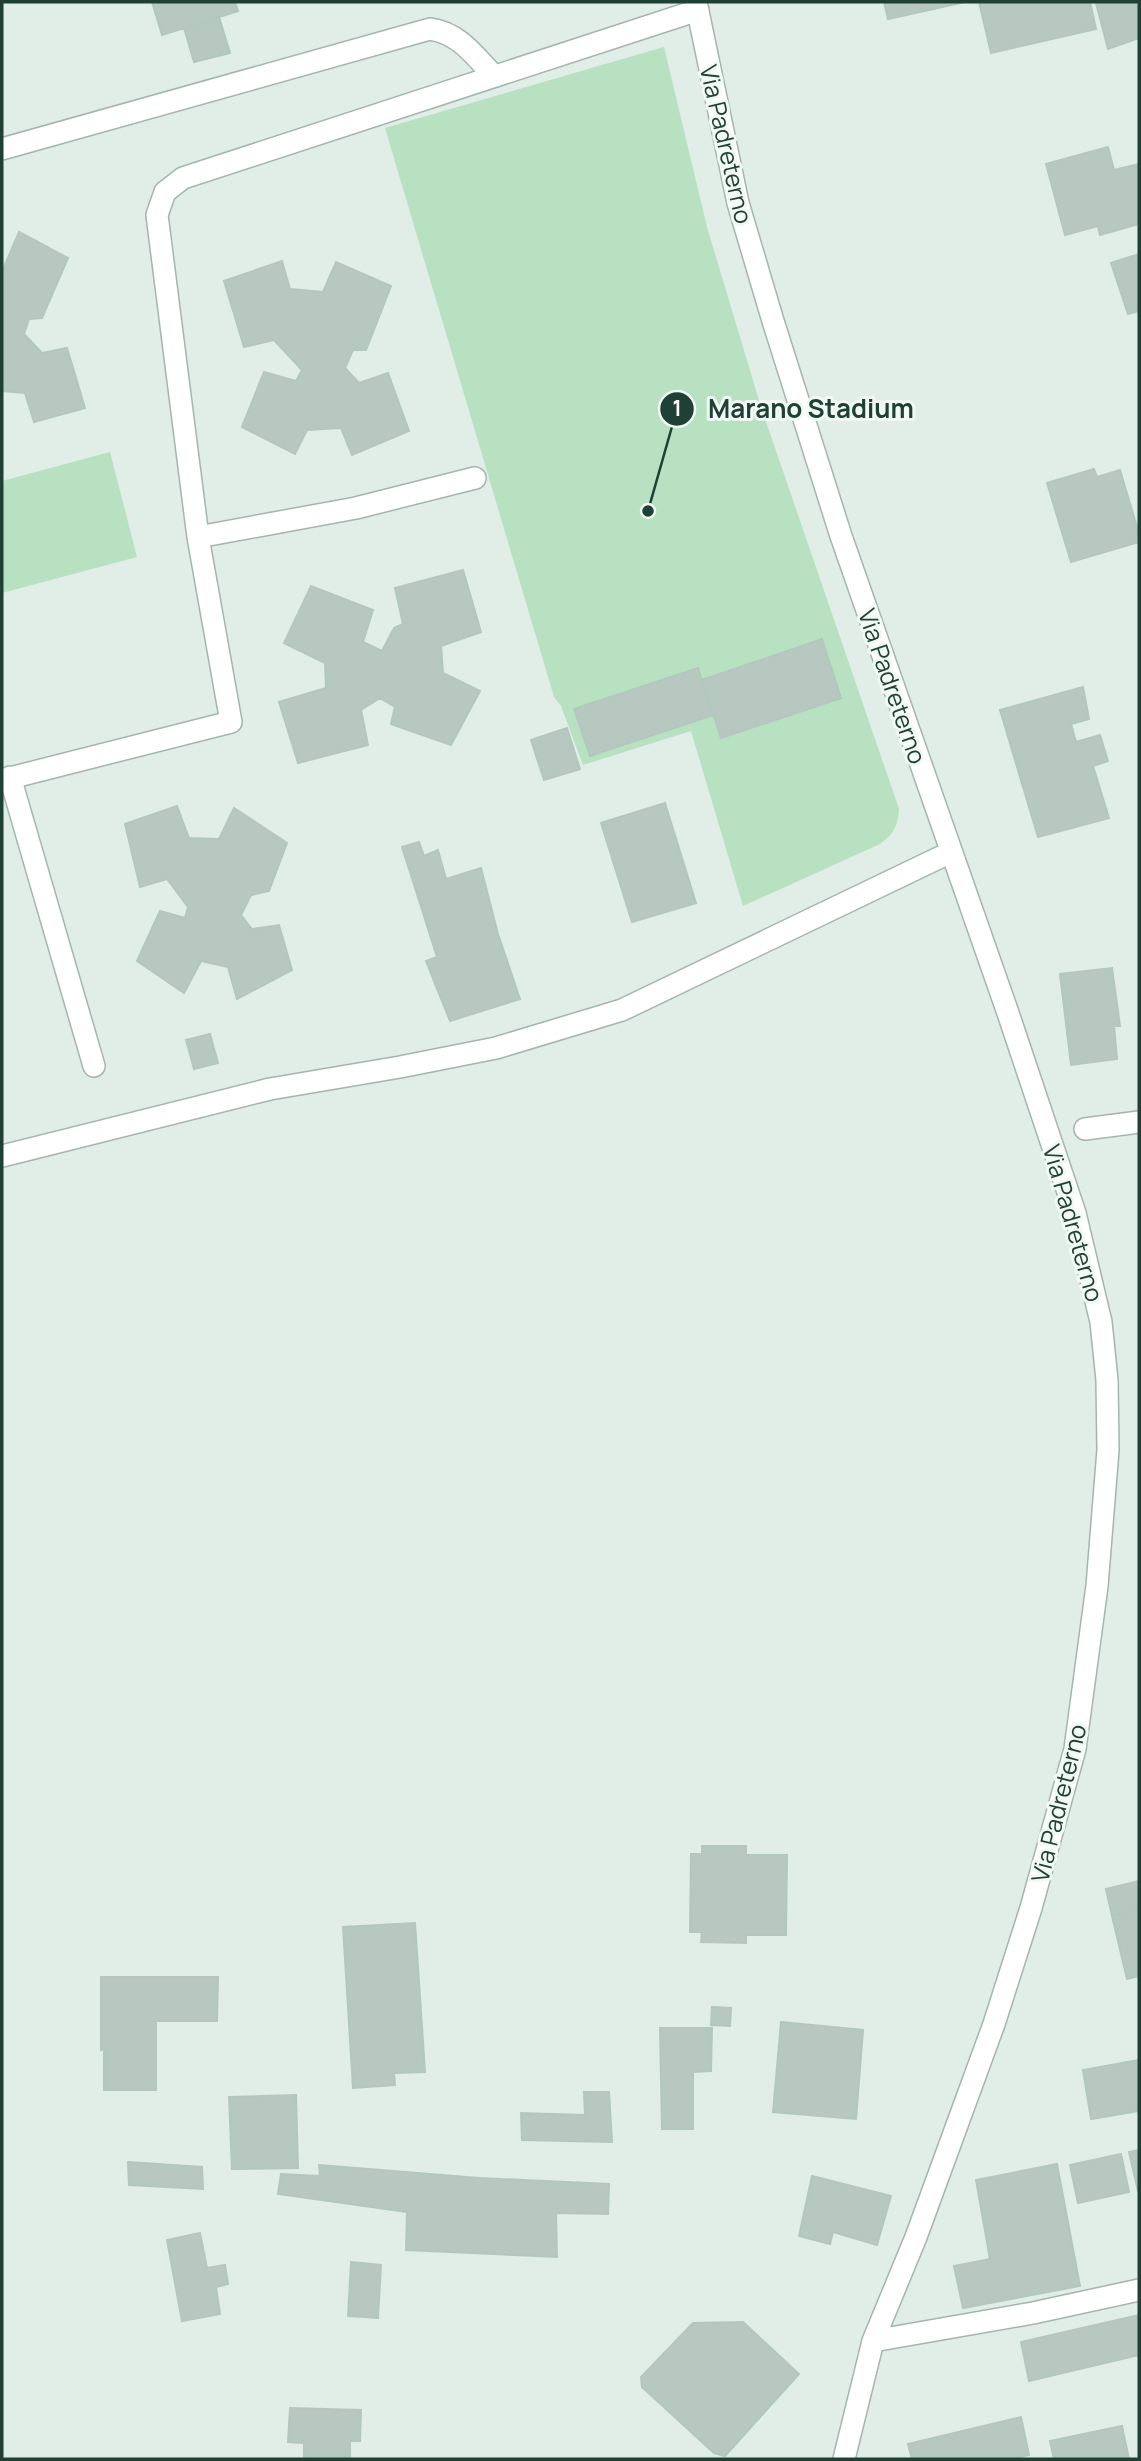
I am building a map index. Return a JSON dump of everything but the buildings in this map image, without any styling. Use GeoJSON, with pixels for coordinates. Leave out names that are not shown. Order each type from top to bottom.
{"type":"FeatureCollection","features":[{"type":"Feature","properties":{"kind":"street"},"geometry":{"type":"LineString","coordinates":[[94,1066],[6,778],[231,722],[198,537],[157,215],[165,192],[183,178],[697,6]]}},
{"type":"Feature","properties":{"kind":"street","name":"Via Padreterno"},"geometry":{"type":"LineString","coordinates":[[697,6],[738,203],[773,321],[841,536],[1075,1213],[1101,1322],[1107,1380],[1108,1450],[1097,1586],[1075,1749],[1031,1908],[994,2024],[916,2237],[873,2342],[844,2459]]}},
{"type":"Feature","properties":{"kind":"street"},"geometry":{"type":"LineString","coordinates":[[2,149],[430,30],[444,31],[460,40],[493,75]]}},
{"type":"Feature","properties":{"kind":"street"},"geometry":{"type":"LineString","coordinates":[[198,537],[356,508],[475,478]]}},
{"type":"Feature","properties":{"kind":"street"},"geometry":{"type":"LineString","coordinates":[[2,1156],[270,1088],[496,1048],[622,1010],[951,852]]}},
{"type":"Feature","properties":{"kind":"street"},"geometry":{"type":"LineString","coordinates":[[1085,1129],[1139,1122]]}},
{"type":"Feature","properties":{"kind":"street"},"geometry":{"type":"LineString","coordinates":[[873,2342],[1033,2313],[1139,2290]]}},
{"type":"Feature","properties":{"kind":"green space"},"geometry":{"type":"Polygon","coordinates":[[[664,47],[707,227],[761,407],[899,809],[894,830],[880,844],[743,906],[691,731],[583,765],[561,706],[554,697],[385,128],[664,47]]]}},
{"type":"Feature","properties":{"kind":"green space"},"geometry":{"type":"Polygon","coordinates":[[[110,452],[137,557],[2,593],[2,481],[110,452]]]}},
{"type":"Feature","properties":{"kind":"place","name":"Marano Stadium"},"geometry":{"type":"Point","coordinates":[648,511]}}]}
